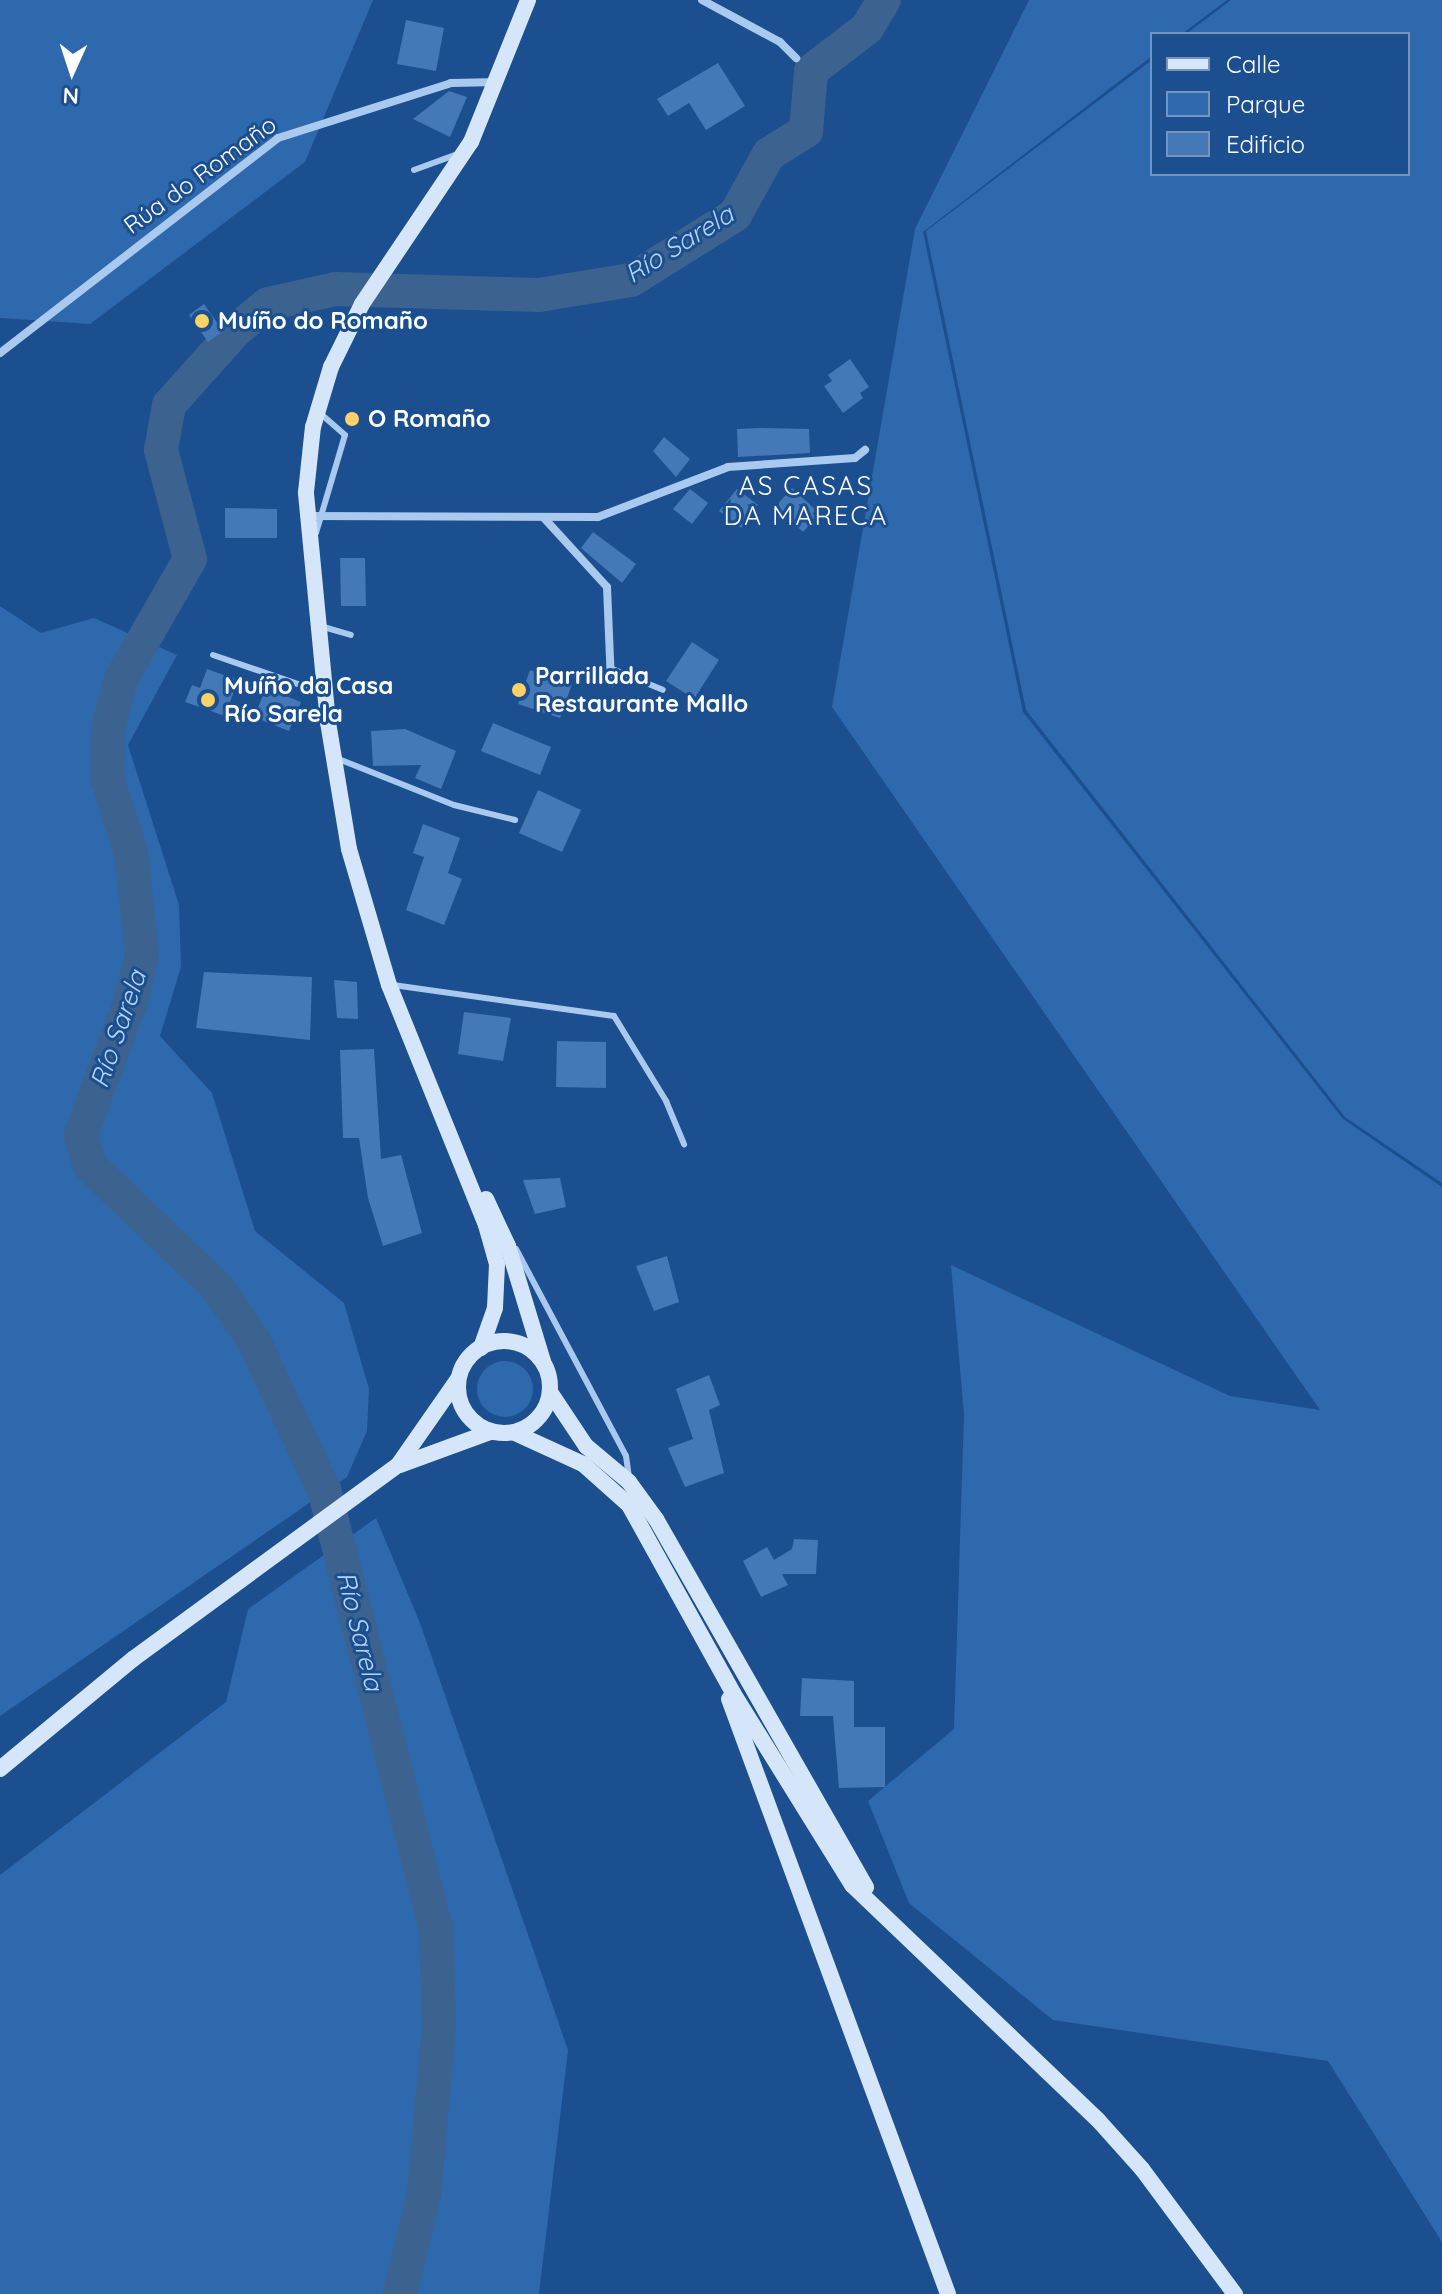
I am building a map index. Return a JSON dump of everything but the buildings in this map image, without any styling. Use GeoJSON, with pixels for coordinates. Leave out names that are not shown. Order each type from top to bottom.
{"type":"FeatureCollection","features":[{"type":"Feature","properties":{"kind":"main road"},"geometry":{"type":"LineString","coordinates":[[481,1348],[495,1308],[497,1264],[453,1143],[389,985],[349,849],[324,693],[310,561],[317,412],[331,367],[362,304],[465,152],[498,82],[528,0]]}},
{"type":"Feature","properties":{"kind":"main road"},"geometry":{"type":"LineString","coordinates":[[453,1143],[497,1221],[528,1307],[550,1392],[586,1446],[629,1482],[656,1519],[832,1833],[895,1928]]}},
{"type":"Feature","properties":{"kind":"main road"},"geometry":{"type":"LineString","coordinates":[[398,1465],[458,1379],[463,1365],[481,1348],[502,1341],[517,1343],[543,1361]]}},
{"type":"Feature","properties":{"kind":"main road"},"geometry":{"type":"LineString","coordinates":[[458,1379],[462,1408],[490,1432]]}},
{"type":"Feature","properties":{"kind":"main road"},"geometry":{"type":"LineString","coordinates":[[515,1433],[542,1415],[550,1392]]}},
{"type":"Feature","properties":{"kind":"main road"},"geometry":{"type":"LineString","coordinates":[[0,1769],[51,1725],[398,1465],[490,1432],[515,1433],[583,1464],[622,1496],[643,1525],[759,1736],[830,1854],[864,1901],[1098,2120],[1142,2169],[1235,2294]]}},
{"type":"Feature","properties":{"kind":"main road"},"geometry":{"type":"LineString","coordinates":[[709,1617],[758,1721],[759,1736],[751,1761]]}},
{"type":"Feature","properties":{"kind":"main road"},"geometry":{"type":"LineString","coordinates":[[713,1655],[948,2294]]}},
{"type":"Feature","properties":{"kind":"street"},"geometry":{"type":"LineString","coordinates":[[702,0],[780,42],[796,58]]}},
{"type":"Feature","properties":{"kind":"street","name":"Rúa do Romaño"},"geometry":{"type":"LineString","coordinates":[[0,353],[278,138],[451,83],[498,82]]}},
{"type":"Feature","properties":{"kind":"street"},"geometry":{"type":"LineString","coordinates":[[314,516],[414,513],[544,518],[618,512],[728,467],[855,458],[865,450]]}},
{"type":"Feature","properties":{"kind":"street"},"geometry":{"type":"LineString","coordinates":[[544,518],[607,587],[611,683]]}},
{"type":"Feature","properties":{"kind":"lane"},"geometry":{"type":"LineString","coordinates":[[414,170],[465,152]]}},
{"type":"Feature","properties":{"kind":"lane"},"geometry":{"type":"LineString","coordinates":[[314,516],[345,435],[317,412]]}},
{"type":"Feature","properties":{"kind":"lane"},"geometry":{"type":"LineString","coordinates":[[316,625],[351,635]]}},
{"type":"Feature","properties":{"kind":"lane"},"geometry":{"type":"LineString","coordinates":[[213,655],[324,693]]}},
{"type":"Feature","properties":{"kind":"lane"},"geometry":{"type":"LineString","coordinates":[[610,668],[663,690]]}},
{"type":"Feature","properties":{"kind":"lane"},"geometry":{"type":"LineString","coordinates":[[333,757],[454,805],[515,820]]}},
{"type":"Feature","properties":{"kind":"lane"},"geometry":{"type":"LineString","coordinates":[[389,985],[614,1016],[666,1101],[684,1144]]}},
{"type":"Feature","properties":{"kind":"lane"},"geometry":{"type":"LineString","coordinates":[[497,1221],[626,1456],[629,1482]]}},
{"type":"Feature","properties":{"kind":"lane"},"geometry":{"type":"LineString","coordinates":[[527,1271],[528,1307]]}},
{"type":"Feature","properties":{"kind":"green space"},"geometry":{"type":"Polygon","coordinates":[[[0,0],[373,0],[305,162],[90,324],[0,318],[0,0]]]}},
{"type":"Feature","properties":{"kind":"green space"},"geometry":{"type":"Polygon","coordinates":[[[1029,0],[1227,0],[1185,32],[1150,32],[1150,58],[923,232],[1023,712],[1343,1119],[1442,1187],[1442,2242],[1328,2061],[1053,2020],[909,1903],[868,1801],[954,1729],[964,1414],[951,1265],[1230,1396],[1320,1410],[832,707],[915,229],[1029,0]]]}},
{"type":"Feature","properties":{"kind":"green space"},"geometry":{"type":"Polygon","coordinates":[[[1231,0],[1442,0],[1442,1183],[1345,1117],[1026,710],[926,231],[1150,62],[1150,176],[1410,176],[1410,32],[1189,32],[1231,0]]]}},
{"type":"Feature","properties":{"kind":"green space"},"geometry":{"type":"Polygon","coordinates":[[[0,606],[41,633],[94,618],[177,655],[128,745],[179,905],[181,967],[160,1036],[212,1093],[255,1231],[344,1303],[369,1389],[367,1431],[347,1477],[0,1716],[0,606]]]}},
{"type":"Feature","properties":{"kind":"green space"},"geometry":{"type":"Polygon","coordinates":[[[505,1361],[525,1369],[533,1389],[525,1409],[505,1417],[485,1409],[477,1389],[485,1369],[505,1361]]]}},
{"type":"Feature","properties":{"kind":"green space"},"geometry":{"type":"Polygon","coordinates":[[[376,1518],[420,1623],[568,2050],[539,2294],[0,2294],[0,1875],[226,1702],[248,1609],[376,1518]]]}},
{"type":"Feature","properties":{"kind":"waterway","name":"Río Sarela"},"geometry":{"type":"LineString","coordinates":[[400,2294],[424,2194],[439,2027],[436,1929],[324,1490],[254,1341],[217,1287],[90,1166],[81,1134],[131,1001],[142,954],[131,853],[107,778],[108,730],[121,679],[190,559],[161,450],[169,405],[236,330],[268,304],[336,289],[539,295],[631,280],[735,215],[769,154],[806,131],[811,71],[867,28],[884,0]]}},
{"type":"Feature","properties":{"kind":"place","name":"Muíño do Romaño"},"geometry":{"type":"Point","coordinates":[202,321]}},
{"type":"Feature","properties":{"kind":"place","name":"O Romaño"},"geometry":{"type":"Point","coordinates":[352,419]}},
{"type":"Feature","properties":{"kind":"place","name":"Parrillada Restaurante Mallo"},"geometry":{"type":"Point","coordinates":[519,690]}},
{"type":"Feature","properties":{"kind":"place","name":"Muíño da Casa Río Sarela"},"geometry":{"type":"Point","coordinates":[208,700]}},
{"type":"Feature","properties":{"kind":"district","name":"AS CASAS DA MARECA"},"geometry":{"type":"Point","coordinates":[806,501]}}]}
